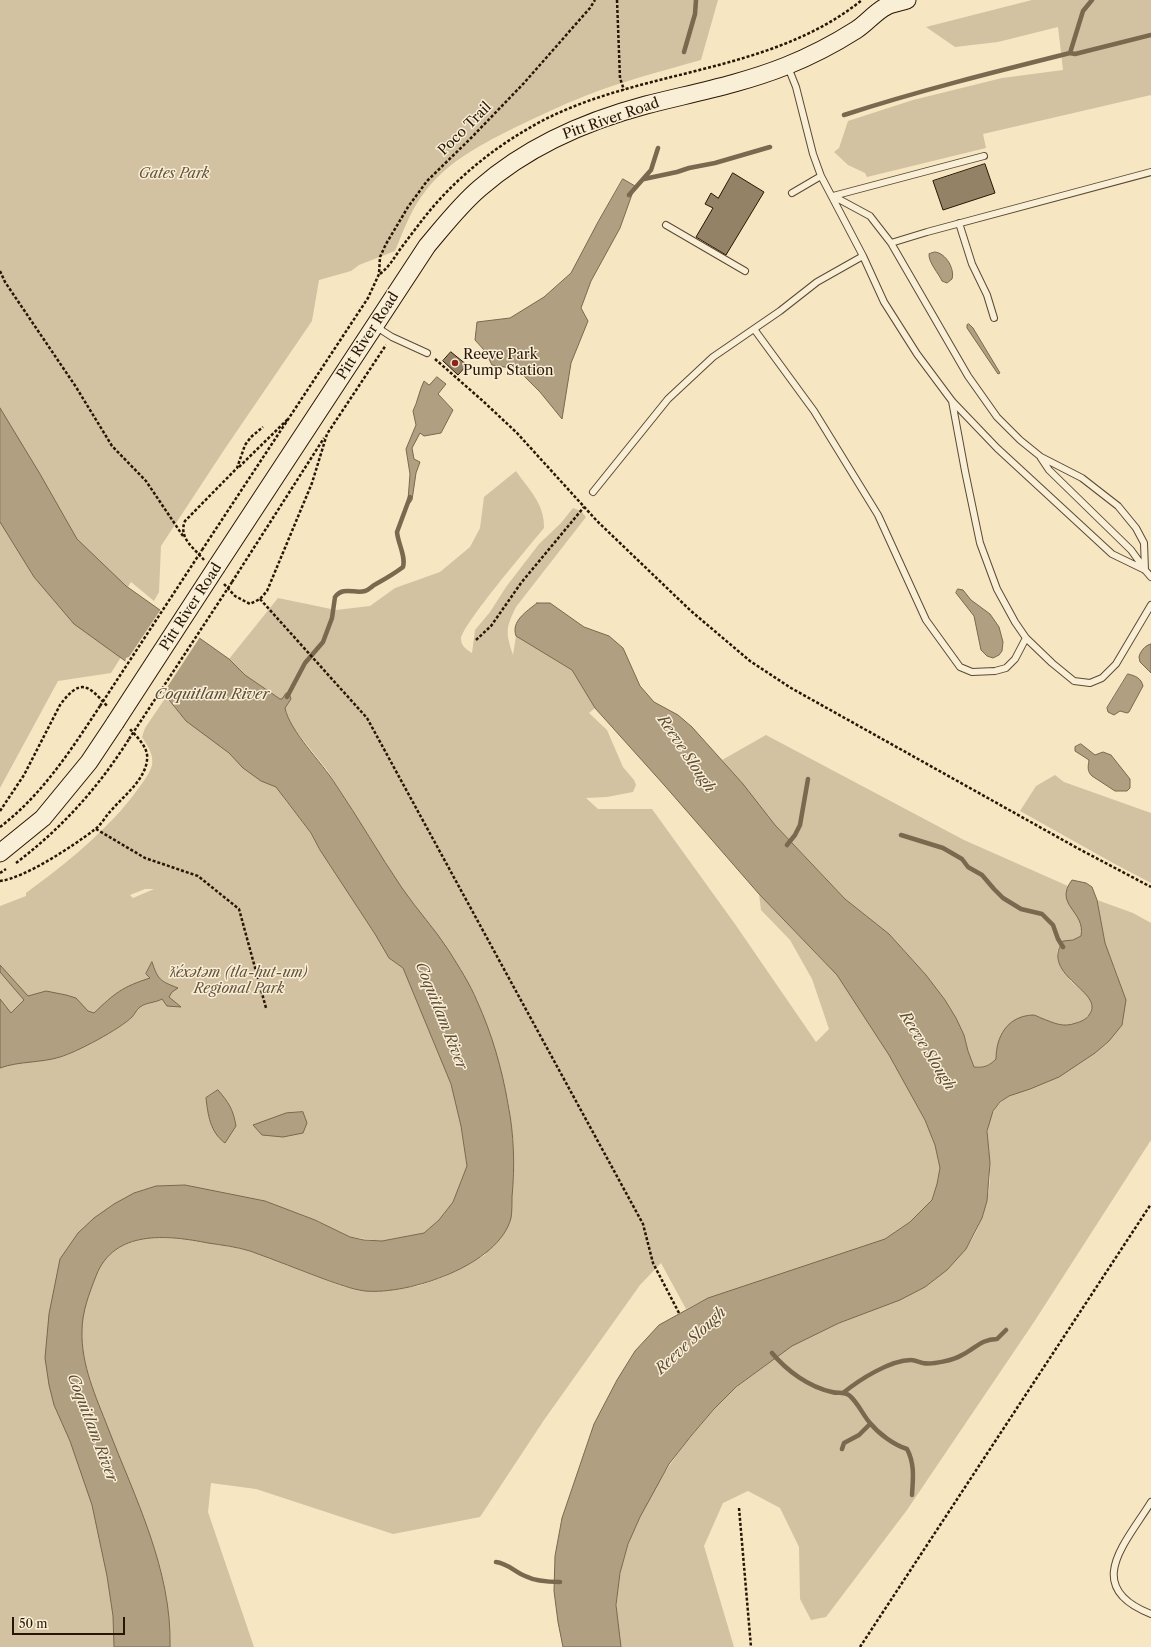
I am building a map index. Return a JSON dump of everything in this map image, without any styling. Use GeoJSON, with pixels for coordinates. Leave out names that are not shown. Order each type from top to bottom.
{"type":"FeatureCollection","features":[{"type":"Feature","properties":{"kind":"main road","name":"Pitt River Road"},"geometry":{"type":"LineString","coordinates":[[0,853],[42,818],[89,762],[427,246],[450,218],[492,178],[529,152],[566,132],[645,106],[766,74],[787,66],[823,50],[857,29],[888,3],[907,0]]}},
{"type":"Feature","properties":{"kind":"lane"},"geometry":{"type":"LineString","coordinates":[[787,66],[796,87],[813,154],[821,176],[833,196],[884,302],[918,354],[952,401],[998,448],[1112,554],[1148,568]]}},
{"type":"Feature","properties":{"kind":"lane"},"geometry":{"type":"LineString","coordinates":[[833,196],[984,156]]}},
{"type":"Feature","properties":{"kind":"lane"},"geometry":{"type":"LineString","coordinates":[[891,243],[959,223],[1151,172]]}},
{"type":"Feature","properties":{"kind":"lane"},"geometry":{"type":"LineString","coordinates":[[792,193],[821,176]]}},
{"type":"Feature","properties":{"kind":"lane"},"geometry":{"type":"LineString","coordinates":[[833,196],[870,216],[891,243],[968,376],[997,417],[1020,440],[1041,457],[1082,478],[1118,506],[1136,528],[1144,543],[1151,577]]}},
{"type":"Feature","properties":{"kind":"lane"},"geometry":{"type":"LineString","coordinates":[[959,223],[972,264],[987,295],[994,318]]}},
{"type":"Feature","properties":{"kind":"lane"},"geometry":{"type":"LineString","coordinates":[[666,225],[745,271]]}},
{"type":"Feature","properties":{"kind":"lane"},"geometry":{"type":"LineString","coordinates":[[593,492],[668,399],[713,357],[754,329],[817,282],[863,256]]}},
{"type":"Feature","properties":{"kind":"lane"},"geometry":{"type":"LineString","coordinates":[[374,326],[392,337],[427,353]]}},
{"type":"Feature","properties":{"kind":"lane"},"geometry":{"type":"LineString","coordinates":[[754,329],[814,411],[878,515],[926,620],[960,667],[972,672],[995,671],[1006,668],[1015,659],[1026,638]]}},
{"type":"Feature","properties":{"kind":"lane"},"geometry":{"type":"LineString","coordinates":[[952,401],[980,543],[997,589],[1015,622],[1026,638],[1052,663],[1074,680],[1090,683],[1102,678],[1116,664],[1151,605]]}},
{"type":"Feature","properties":{"kind":"lane"},"geometry":{"type":"LineString","coordinates":[[1041,457],[1050,470],[1148,568]]}},
{"type":"Feature","properties":{"kind":"lane"},"geometry":{"type":"LineString","coordinates":[[1151,1502],[1121,1550],[1112,1573],[1114,1583],[1126,1601],[1135,1608],[1151,1614]]}},
{"type":"Feature","properties":{"kind":"path","name":"Poco Trail"},"geometry":{"type":"LineString","coordinates":[[292,416],[364,305],[379,274],[380,257],[408,207],[427,181],[524,83],[590,8],[595,0]]}},
{"type":"Feature","properties":{"kind":"path"},"geometry":{"type":"LineString","coordinates":[[617,0],[620,78],[624,90]]}},
{"type":"Feature","properties":{"kind":"path"},"geometry":{"type":"LineString","coordinates":[[0,271],[5,282],[76,387],[112,446],[146,481],[184,538]]}},
{"type":"Feature","properties":{"kind":"path"},"geometry":{"type":"LineString","coordinates":[[129,739],[327,434],[392,337]]}},
{"type":"Feature","properties":{"kind":"path"},"geometry":{"type":"LineString","coordinates":[[427,353],[484,402],[517,433],[584,507],[642,566],[685,606],[750,661],[805,696],[1151,888]]}},
{"type":"Feature","properties":{"kind":"path"},"geometry":{"type":"LineString","coordinates":[[237,468],[292,416]]}},
{"type":"Feature","properties":{"kind":"path"},"geometry":{"type":"LineString","coordinates":[[0,827],[26,806],[53,774],[84,731],[202,550],[292,416]]}},
{"type":"Feature","properties":{"kind":"path"},"geometry":{"type":"LineString","coordinates":[[476,640],[491,626],[521,583],[584,507]]}},
{"type":"Feature","properties":{"kind":"path"},"geometry":{"type":"LineString","coordinates":[[260,599],[367,718],[643,1224],[653,1263],[679,1313]]}},
{"type":"Feature","properties":{"kind":"path"},"geometry":{"type":"LineString","coordinates":[[96,829],[145,858],[198,876],[239,909],[266,1008]]}},
{"type":"Feature","properties":{"kind":"path"},"geometry":{"type":"LineString","coordinates":[[860,1647],[1151,1204]]}},
{"type":"Feature","properties":{"kind":"path"},"geometry":{"type":"LineString","coordinates":[[739,1508],[751,1647]]}},
{"type":"Feature","properties":{"kind":"green space","name":"Gates Park"},"geometry":{"type":"Polygon","coordinates":[[[0,0],[718,0],[701,60],[628,81],[585,96],[504,133],[480,146],[446,169],[427,189],[405,226],[395,251],[359,265],[351,271],[319,280],[312,321],[161,546],[159,592],[154,601],[131,582],[101,629],[123,654],[111,673],[58,681],[0,788],[0,0]]]}},
{"type":"Feature","properties":{"kind":"green space"},"geometry":{"type":"Polygon","coordinates":[[[1032,0],[1151,0],[1151,95],[983,134],[986,148],[867,177],[865,173],[848,165],[834,152],[839,148],[848,121],[913,100],[1002,78],[1063,70],[1058,27],[998,42],[955,47],[926,27],[1032,0]]]}},
{"type":"Feature","properties":{"kind":"green space","name":"ƛ̓éxətəm (tla-hut-um) Regional Park"},"geometry":{"type":"Polygon","coordinates":[[[516,471],[539,504],[544,519],[544,528],[472,618],[461,639],[463,646],[472,653],[475,630],[490,612],[506,587],[539,544],[561,523],[573,508],[581,511],[586,517],[512,614],[508,626],[508,636],[513,655],[516,636],[572,670],[595,708],[589,713],[607,730],[623,767],[634,780],[636,785],[633,792],[607,797],[586,798],[598,809],[652,809],[735,924],[816,1042],[829,1029],[812,979],[790,940],[761,910],[759,894],[837,975],[889,1055],[925,1120],[935,1145],[940,1168],[932,1200],[910,1222],[885,1239],[708,1298],[686,1309],[661,1263],[640,1285],[544,1420],[480,1517],[393,1534],[256,1489],[211,1483],[208,1512],[254,1647],[170,1647],[170,1627],[164,1587],[154,1549],[118,1456],[97,1525],[113,1616],[114,1647],[0,1647],[0,906],[26,896],[26,893],[57,870],[101,832],[127,804],[151,768],[151,753],[142,737],[145,728],[166,697],[186,721],[231,690],[283,797],[311,833],[320,850],[389,958],[403,968],[451,1084],[461,1126],[467,1166],[453,1202],[439,1220],[424,1233],[382,1241],[350,1237],[315,1220],[265,1201],[185,1185],[156,1186],[134,1193],[118,1248],[135,1240],[151,1237],[190,1239],[247,1250],[344,1287],[366,1291],[418,1286],[444,1277],[485,1255],[514,1179],[513,1139],[509,1106],[490,1033],[476,998],[447,948],[402,889],[327,770],[291,725],[285,708],[291,699],[280,699],[245,675],[229,659],[278,598],[336,610],[370,606],[395,588],[440,572],[470,547],[480,528],[484,497],[516,471]],[[145,889],[130,895],[133,898],[154,889],[145,889]]]}},
{"type":"Feature","properties":{"kind":"green space"},"geometry":{"type":"Polygon","coordinates":[[[766,735],[964,840],[1068,886],[1068,900],[1080,922],[1081,936],[1073,940],[1063,941],[1058,949],[1057,956],[1060,965],[1069,978],[1089,996],[1092,1002],[1091,1012],[1087,1017],[1077,1024],[1066,1026],[1034,1015],[996,1049],[996,1059],[984,1067],[974,1067],[964,1035],[956,1018],[945,1000],[926,975],[889,934],[845,899],[775,825],[722,760],[766,735]]]}},
{"type":"Feature","properties":{"kind":"green space"},"geometry":{"type":"Polygon","coordinates":[[[1055,775],[1064,782],[1151,813],[1151,883],[1020,811],[1036,786],[1055,775]]]}},
{"type":"Feature","properties":{"kind":"green space"},"geometry":{"type":"Polygon","coordinates":[[[1097,900],[1133,913],[1151,923],[1151,1140],[1034,1322],[907,1510],[826,1617],[811,1620],[800,1599],[799,1547],[780,1508],[748,1491],[723,1503],[704,1546],[734,1647],[621,1647],[617,1617],[618,1587],[624,1558],[634,1529],[663,1475],[699,1427],[732,1391],[789,1347],[862,1310],[963,1251],[971,1242],[975,1234],[988,1196],[990,1167],[988,1134],[992,1114],[1009,1096],[1077,1064],[1095,1053],[1109,1041],[1118,977],[1105,943],[1097,900]]]}},
{"type":"Feature","properties":{"kind":"water"},"geometry":{"type":"Polygon","coordinates":[[[623,179],[635,186],[620,228],[591,281],[581,308],[588,321],[571,363],[562,419],[540,392],[517,369],[492,365],[485,351],[475,340],[477,322],[510,318],[544,297],[571,273],[623,179]]]}},
{"type":"Feature","properties":{"kind":"water"},"geometry":{"type":"Polygon","coordinates":[[[935,252],[943,255],[951,266],[953,275],[952,279],[947,283],[942,281],[930,261],[929,254],[935,252]]]}},
{"type":"Feature","properties":{"kind":"water"},"geometry":{"type":"Polygon","coordinates":[[[969,324],[973,328],[1000,373],[998,374],[967,328],[967,325],[969,324]]]}},
{"type":"Feature","properties":{"kind":"water"},"geometry":{"type":"Polygon","coordinates":[[[437,377],[446,384],[438,394],[453,410],[441,433],[424,436],[420,433],[412,448],[414,459],[420,462],[416,473],[412,500],[409,504],[410,474],[406,449],[416,425],[413,411],[424,381],[429,385],[437,377]]]}},
{"type":"Feature","properties":{"kind":"water","name":"Coquitlam River"},"geometry":{"type":"Polygon","coordinates":[[[0,408],[77,539],[126,586],[229,659],[245,675],[280,699],[282,699],[286,693],[289,693],[291,699],[285,708],[293,727],[330,776],[402,888],[449,951],[471,988],[496,1052],[510,1115],[514,1162],[511,1218],[503,1235],[489,1250],[471,1263],[450,1274],[405,1288],[383,1291],[365,1291],[334,1283],[245,1250],[224,1245],[176,1238],[144,1239],[129,1243],[115,1250],[104,1261],[88,1296],[82,1324],[82,1344],[84,1356],[94,1393],[140,1508],[158,1562],[165,1590],[169,1618],[170,1647],[114,1647],[113,1616],[107,1576],[92,1505],[70,1441],[54,1405],[45,1358],[49,1314],[60,1259],[78,1233],[94,1218],[114,1204],[134,1193],[156,1186],[185,1185],[265,1201],[315,1220],[350,1237],[364,1240],[382,1241],[424,1233],[439,1220],[453,1202],[467,1166],[461,1126],[451,1084],[403,968],[389,958],[320,850],[311,833],[276,787],[261,781],[243,768],[229,753],[186,721],[165,695],[135,668],[74,624],[34,577],[0,522],[0,408]]]}},
{"type":"Feature","properties":{"kind":"water"},"geometry":{"type":"Polygon","coordinates":[[[958,589],[963,590],[971,600],[990,614],[999,627],[1003,642],[1002,651],[999,655],[993,658],[987,656],[981,650],[974,616],[956,593],[958,589]]]}},
{"type":"Feature","properties":{"kind":"water","name":"Reeve Slough"},"geometry":{"type":"Polygon","coordinates":[[[537,603],[550,603],[584,627],[609,636],[623,648],[640,686],[654,702],[678,715],[692,727],[743,784],[775,825],[845,899],[889,934],[926,975],[945,1000],[956,1018],[964,1035],[974,1067],[986,1066],[996,1059],[998,1043],[1001,1036],[1005,1029],[1016,1019],[1034,1015],[1054,1023],[1067,1025],[1081,1021],[1089,1015],[1092,1007],[1089,999],[1065,974],[1059,964],[1058,953],[1063,941],[1073,940],[1081,936],[1079,920],[1066,896],[1067,889],[1072,880],[1086,883],[1092,887],[1097,900],[1105,943],[1126,1000],[1122,1025],[1109,1041],[1095,1053],[1059,1077],[1009,1096],[1000,1102],[993,1111],[987,1131],[990,1163],[987,1201],[982,1218],[966,1249],[947,1270],[925,1287],[900,1300],[839,1323],[792,1346],[736,1387],[714,1409],[669,1464],[640,1517],[628,1544],[620,1573],[616,1605],[621,1647],[563,1647],[554,1591],[555,1556],[562,1518],[594,1424],[617,1380],[635,1351],[659,1325],[708,1298],[885,1239],[910,1222],[932,1200],[940,1168],[935,1145],[925,1120],[889,1055],[837,975],[759,894],[595,708],[572,670],[516,636],[516,626],[520,617],[537,603]]]}},
{"type":"Feature","properties":{"kind":"water"},"geometry":{"type":"Polygon","coordinates":[[[1151,644],[1151,673],[1140,662],[1139,657],[1143,649],[1151,644]]]}},
{"type":"Feature","properties":{"kind":"water"},"geometry":{"type":"Polygon","coordinates":[[[1128,674],[1138,678],[1143,686],[1129,712],[1127,713],[1120,711],[1114,715],[1108,712],[1107,708],[1128,674]]]}},
{"type":"Feature","properties":{"kind":"water"},"geometry":{"type":"Polygon","coordinates":[[[1081,744],[1095,755],[1103,752],[1111,755],[1130,779],[1130,788],[1127,791],[1115,791],[1092,776],[1088,767],[1089,760],[1075,751],[1075,747],[1081,744]]]}},
{"type":"Feature","properties":{"kind":"water"},"geometry":{"type":"Polygon","coordinates":[[[152,962],[160,979],[167,984],[178,988],[172,992],[169,997],[181,1007],[167,1006],[162,999],[145,1004],[118,1028],[77,1050],[53,1059],[15,1064],[0,1068],[0,999],[11,1013],[24,1000],[0,972],[0,965],[28,996],[46,991],[66,995],[76,998],[88,1011],[94,1013],[119,991],[132,984],[150,978],[146,974],[152,962]]]}},
{"type":"Feature","properties":{"kind":"water"},"geometry":{"type":"Polygon","coordinates":[[[218,1090],[230,1106],[236,1126],[225,1143],[216,1134],[213,1128],[209,1117],[206,1098],[218,1090]]]}},
{"type":"Feature","properties":{"kind":"water"},"geometry":{"type":"Polygon","coordinates":[[[303,1112],[307,1123],[303,1133],[283,1137],[262,1135],[253,1125],[286,1113],[303,1112]]]}},
{"type":"Feature","properties":{"kind":"pier"},"geometry":{"type":"Polygon","coordinates":[[[161,609],[200,637],[162,695],[125,663],[126,658],[129,657],[161,609]]]}},
{"type":"Feature","properties":{"kind":"building"},"geometry":{"type":"Polygon","coordinates":[[[985,164],[995,193],[943,210],[933,181],[985,164]]]}},
{"type":"Feature","properties":{"kind":"building"},"geometry":{"type":"Polygon","coordinates":[[[733,173],[764,192],[726,255],[696,237],[713,208],[705,204],[711,193],[718,198],[733,173]]]}},
{"type":"Feature","properties":{"kind":"building","name":"Reeve Park Pump Station"},"geometry":{"type":"Polygon","coordinates":[[[451,352],[467,365],[458,375],[443,361],[451,352]]]}},
{"type":"Feature","properties":{"kind":"waterway"},"geometry":{"type":"LineString","coordinates":[[684,52],[695,14],[696,0]]}},
{"type":"Feature","properties":{"kind":"waterway"},"geometry":{"type":"LineString","coordinates":[[844,115],[928,90],[1070,53],[1083,11],[1092,0]]}},
{"type":"Feature","properties":{"kind":"waterway"},"geometry":{"type":"LineString","coordinates":[[1070,53],[1075,54],[1151,35]]}},
{"type":"Feature","properties":{"kind":"waterway"},"geometry":{"type":"LineString","coordinates":[[644,179],[715,163],[770,147]]}},
{"type":"Feature","properties":{"kind":"waterway"},"geometry":{"type":"LineString","coordinates":[[629,195],[651,170],[658,148]]}},
{"type":"Feature","properties":{"kind":"waterway"},"geometry":{"type":"LineString","coordinates":[[287,697],[305,663],[323,642],[332,618],[335,597],[345,591],[361,592],[366,590],[403,567],[403,554],[397,532],[410,497]]}},
{"type":"Feature","properties":{"kind":"waterway"},"geometry":{"type":"LineString","coordinates":[[787,845],[795,835],[800,825],[808,779]]}},
{"type":"Feature","properties":{"kind":"waterway"},"geometry":{"type":"LineString","coordinates":[[901,835],[943,848],[962,859],[968,867],[982,875],[1003,898],[1021,909],[1042,914],[1053,925],[1058,939],[1063,947]]}},
{"type":"Feature","properties":{"kind":"waterway"},"geometry":{"type":"LineString","coordinates":[[843,1393],[857,1382],[894,1363],[911,1360],[923,1363],[937,1363],[949,1360],[967,1353],[982,1342],[997,1339],[1006,1330]]}},
{"type":"Feature","properties":{"kind":"waterway"},"geometry":{"type":"LineString","coordinates":[[772,1353],[784,1366],[807,1382],[823,1390],[834,1393],[848,1394],[856,1402],[867,1420],[878,1431],[887,1439],[907,1449],[912,1466],[912,1495]]}},
{"type":"Feature","properties":{"kind":"waterway"},"geometry":{"type":"LineString","coordinates":[[842,1449],[844,1443],[859,1435],[870,1424]]}},
{"type":"Feature","properties":{"kind":"waterway"},"geometry":{"type":"LineString","coordinates":[[496,1562],[504,1564],[529,1578],[560,1582]]}},
{"type":"Feature","properties":{"kind":"place","name":"Reeve Park Pump Station"},"geometry":{"type":"Point","coordinates":[455,363]}}]}
